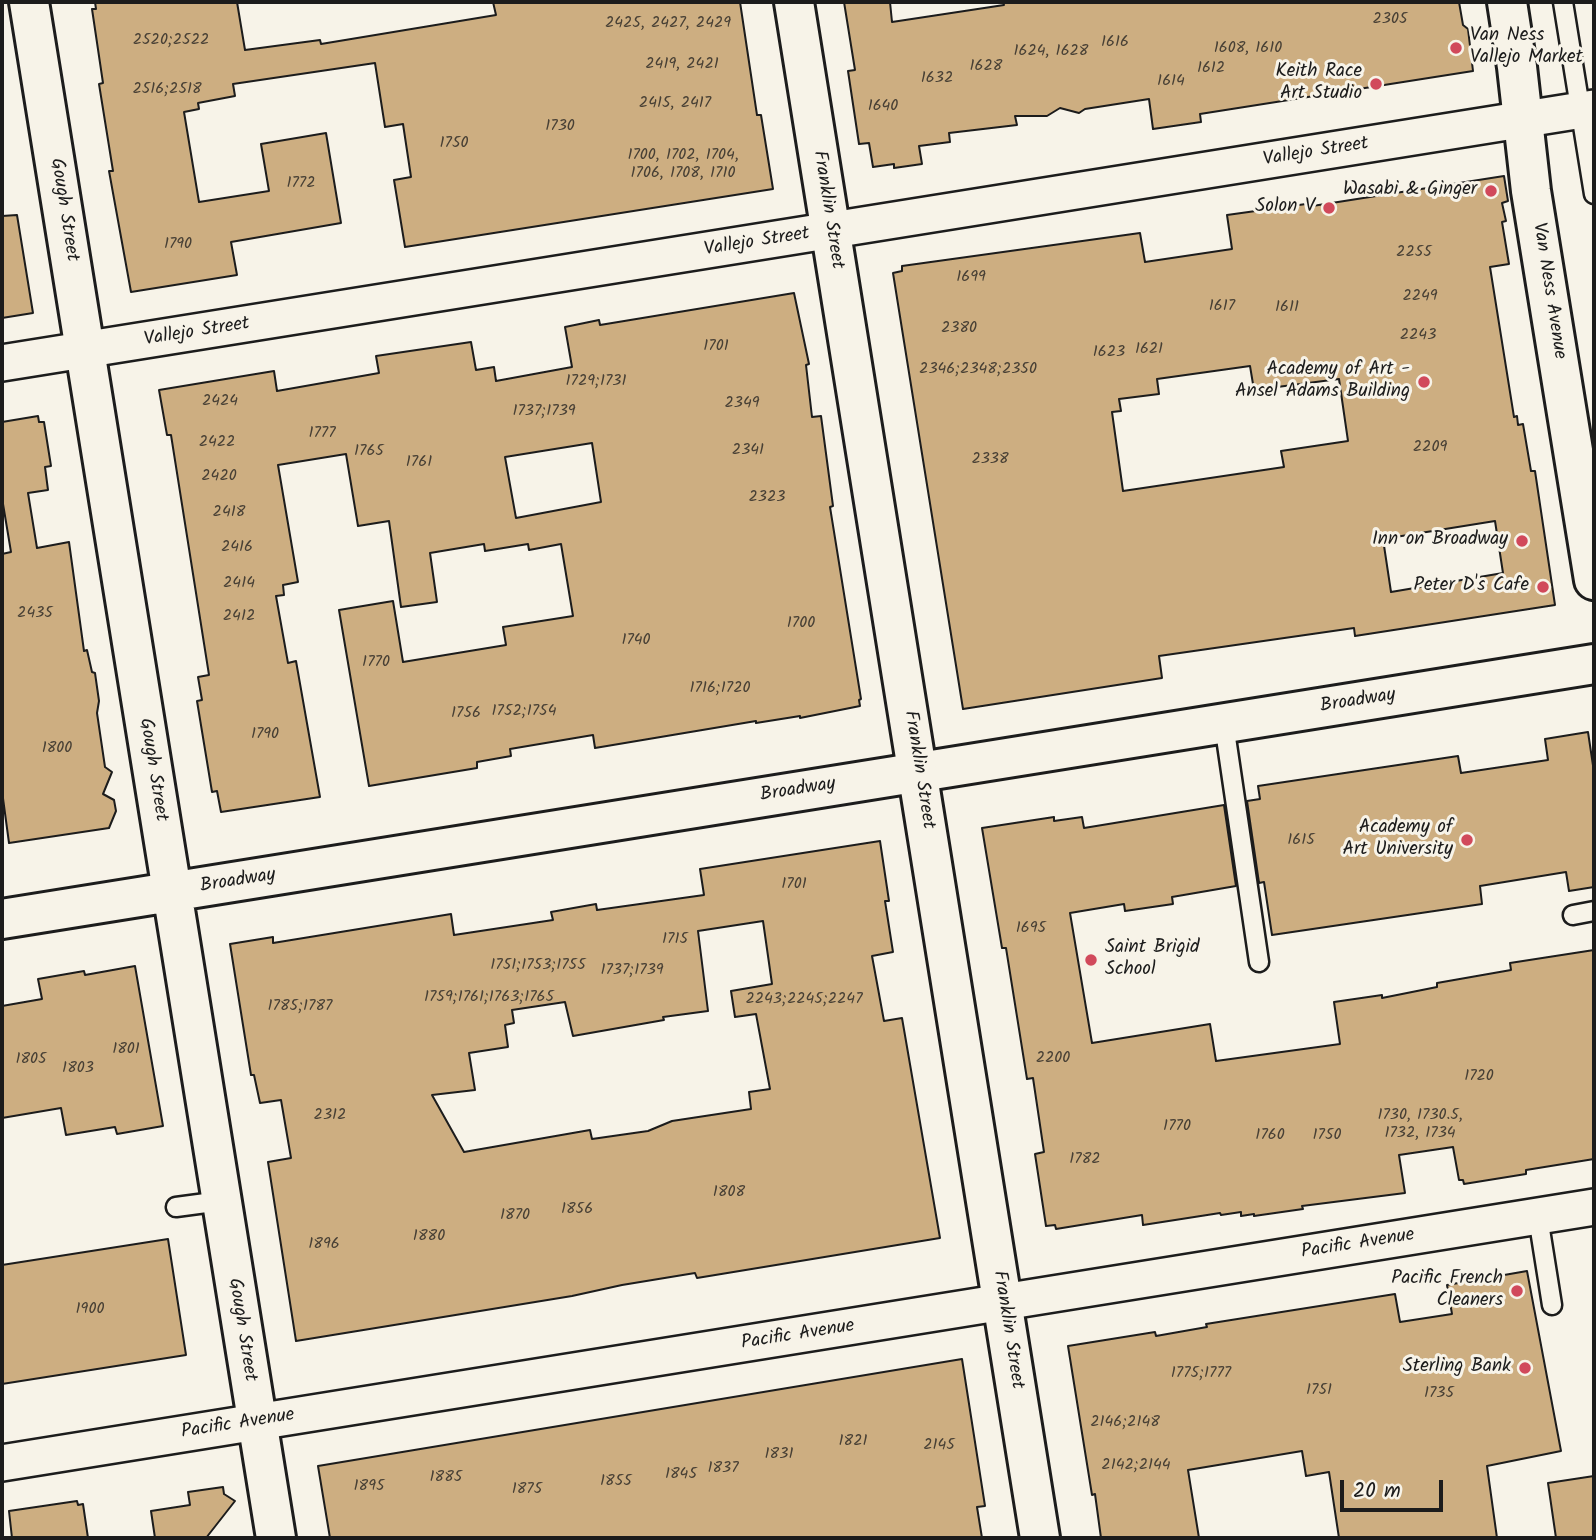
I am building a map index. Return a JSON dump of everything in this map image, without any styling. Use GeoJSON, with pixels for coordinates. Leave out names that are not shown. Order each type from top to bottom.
{"type":"FeatureCollection","features":[{"type":"Feature","properties":{"kind":"main road","name":"Gough Street"},"geometry":{"type":"LineString","coordinates":[[29,2],[276,1538]]}},
{"type":"Feature","properties":{"kind":"main road","name":"Franklin Street"},"geometry":{"type":"LineString","coordinates":[[794,2],[1040,1538]]}},
{"type":"Feature","properties":{"kind":"main road","name":"Van Ness Avenue"},"geometry":{"type":"LineString","coordinates":[[1507,2],[1531,191],[1594,579]]}},
{"type":"Feature","properties":{"kind":"main road","name":"Broadway"},"geometry":{"type":"LineString","coordinates":[[2,919],[1594,664]]}},
{"type":"Feature","properties":{"kind":"street","name":"Vallejo Street"},"geometry":{"type":"LineString","coordinates":[[2,363],[1588,110]]}},
{"type":"Feature","properties":{"kind":"street","name":"Pacific Avenue"},"geometry":{"type":"LineString","coordinates":[[2,1463],[1594,1208]]}},
{"type":"Feature","properties":{"kind":"lane"},"geometry":{"type":"LineString","coordinates":[[1563,2],[1588,110],[1594,194]]}},
{"type":"Feature","properties":{"kind":"lane"},"geometry":{"type":"LineString","coordinates":[[1224,724],[1259,962]]}},
{"type":"Feature","properties":{"kind":"lane"},"geometry":{"type":"LineString","coordinates":[[1573,915],[1594,911]]}},
{"type":"Feature","properties":{"kind":"lane"},"geometry":{"type":"LineString","coordinates":[[176,1207],[221,1200]]}},
{"type":"Feature","properties":{"kind":"lane"},"geometry":{"type":"LineString","coordinates":[[1538,1217],[1552,1305]]}},
{"type":"Feature","properties":{"kind":"building"},"geometry":{"type":"Polygon","coordinates":[[[95,2],[237,2],[245,50],[320,40],[321,44],[496,15],[493,2],[740,2],[757,115],[761,115],[773,189],[405,247],[394,180],[411,177],[403,124],[385,127],[375,63],[233,84],[235,96],[198,103],[199,109],[184,112],[199,202],[269,191],[261,144],[326,133],[341,223],[231,242],[237,275],[131,292],[109,171],[113,171],[99,84],[103,83],[92,9],[96,9],[95,2]]]}},
{"type":"Feature","properties":{"kind":"building"},"geometry":{"type":"Polygon","coordinates":[[[844,2],[890,2],[892,22],[1004,5],[1003,2],[1459,2],[1463,25],[1468,29],[1473,71],[1200,114],[1201,122],[1153,129],[1149,99],[1085,109],[1079,113],[1060,108],[1047,116],[1015,116],[1017,125],[949,133],[950,142],[919,146],[922,164],[894,168],[894,164],[873,167],[869,143],[859,144],[848,71],[855,70],[844,2]]]}},
{"type":"Feature","properties":{"kind":"building"},"geometry":{"type":"Polygon","coordinates":[[[1504,176],[1508,201],[1502,203],[1506,221],[1502,222],[1509,264],[1490,267],[1514,417],[1517,416],[1518,425],[1523,424],[1531,471],[1535,471],[1555,605],[1355,636],[1354,628],[1159,656],[1162,678],[963,709],[893,273],[902,271],[902,266],[1140,233],[1145,262],[1232,249],[1227,215],[1306,204],[1306,207],[1504,176]],[[1250,366],[1157,379],[1159,394],[1119,399],[1121,411],[1112,412],[1123,491],[1284,467],[1281,451],[1348,441],[1339,379],[1254,390],[1250,366]],[[1495,521],[1383,539],[1391,592],[1503,573],[1495,521]]]}},
{"type":"Feature","properties":{"kind":"building"},"geometry":{"type":"Polygon","coordinates":[[[17,215],[33,313],[2,318],[2,216],[17,215]]]}},
{"type":"Feature","properties":{"kind":"building"},"geometry":{"type":"Polygon","coordinates":[[[794,293],[809,364],[806,365],[812,417],[821,416],[833,506],[830,507],[860,706],[800,718],[756,721],[595,748],[593,735],[510,749],[511,756],[477,762],[477,768],[369,786],[339,610],[393,601],[403,662],[506,645],[503,627],[573,616],[561,544],[529,550],[528,544],[485,551],[484,544],[430,553],[437,602],[401,607],[389,521],[358,526],[346,454],[278,465],[298,582],[283,585],[284,595],[276,596],[288,663],[296,661],[320,797],[221,812],[217,791],[212,792],[197,701],[202,700],[198,677],[209,675],[171,435],[167,435],[159,390],[274,371],[277,391],[379,373],[376,356],[471,342],[476,370],[494,367],[496,381],[572,367],[565,327],[599,320],[600,325],[794,293]],[[592,443],[505,457],[516,518],[601,502],[592,443]]]}},
{"type":"Feature","properties":{"kind":"building"},"geometry":{"type":"Polygon","coordinates":[[[38,416],[39,422],[44,422],[51,466],[45,467],[48,490],[28,493],[37,548],[69,542],[84,651],[87,650],[92,672],[95,673],[99,701],[97,713],[105,767],[112,772],[103,794],[114,800],[116,811],[109,828],[9,843],[2,791],[2,554],[11,552],[2,498],[2,422],[38,416]]]}},
{"type":"Feature","properties":{"kind":"building","name":"Academy of Art University"},"geometry":{"type":"Polygon","coordinates":[[[1588,732],[1594,772],[1594,887],[1569,891],[1566,872],[1480,886],[1482,904],[1272,935],[1264,882],[1259,883],[1247,801],[1260,799],[1258,786],[1458,756],[1461,773],[1548,760],[1545,739],[1588,732]]]}},
{"type":"Feature","properties":{"kind":"building"},"geometry":{"type":"Polygon","coordinates":[[[1224,805],[1236,886],[1172,897],[1173,904],[1125,911],[1124,904],[1070,913],[1092,1043],[1210,1024],[1216,1061],[1340,1044],[1334,1002],[1382,995],[1382,998],[1437,987],[1437,983],[1511,970],[1510,963],[1594,950],[1594,1159],[1464,1184],[1463,1180],[1459,1180],[1453,1147],[1399,1155],[1405,1193],[1302,1206],[1303,1209],[1254,1216],[1241,1216],[1241,1212],[1220,1213],[1143,1225],[1142,1215],[1056,1229],[1055,1225],[1046,1226],[1035,1154],[1044,1152],[1033,1078],[1027,1079],[1006,948],[1002,948],[982,828],[1054,817],[1054,821],[1082,817],[1084,828],[1224,805]]]}},
{"type":"Feature","properties":{"kind":"building"},"geometry":{"type":"Polygon","coordinates":[[[880,841],[893,952],[872,956],[884,1021],[902,1018],[940,1238],[697,1278],[695,1273],[296,1341],[268,1162],[291,1158],[281,1100],[260,1103],[254,1075],[251,1075],[230,944],[273,937],[273,943],[451,914],[454,935],[553,920],[551,912],[596,904],[597,910],[704,895],[700,869],[880,841]],[[763,921],[698,931],[708,1011],[663,1017],[664,1020],[573,1036],[565,1002],[512,1010],[514,1023],[505,1025],[508,1047],[469,1053],[475,1090],[432,1095],[464,1152],[590,1130],[592,1139],[648,1131],[672,1121],[751,1109],[749,1092],[770,1089],[756,1014],[735,1017],[731,991],[772,984],[763,921]]]}},
{"type":"Feature","properties":{"kind":"building"},"geometry":{"type":"Polygon","coordinates":[[[135,966],[163,1126],[117,1134],[115,1127],[66,1135],[61,1108],[2,1118],[2,1006],[42,999],[38,979],[84,971],[85,975],[135,966]]]}},
{"type":"Feature","properties":{"kind":"building"},"geometry":{"type":"Polygon","coordinates":[[[168,1239],[186,1355],[2,1384],[2,1265],[168,1239]]]}},
{"type":"Feature","properties":{"kind":"building"},"geometry":{"type":"Polygon","coordinates":[[[1527,1271],[1561,1451],[1487,1466],[1497,1538],[1339,1538],[1329,1472],[1306,1476],[1302,1451],[1188,1470],[1199,1538],[1101,1538],[1068,1346],[1155,1332],[1156,1336],[1207,1327],[1206,1324],[1395,1294],[1400,1322],[1452,1314],[1447,1285],[1527,1271]]]}},
{"type":"Feature","properties":{"kind":"building"},"geometry":{"type":"Polygon","coordinates":[[[962,1359],[985,1506],[977,1507],[982,1538],[330,1538],[318,1466],[962,1359]]]}},
{"type":"Feature","properties":{"kind":"building"},"geometry":{"type":"Polygon","coordinates":[[[1594,1476],[1594,1538],[1556,1538],[1548,1483],[1594,1476]]]}},
{"type":"Feature","properties":{"kind":"building"},"geometry":{"type":"Polygon","coordinates":[[[223,1487],[224,1494],[235,1501],[206,1538],[155,1538],[151,1511],[190,1505],[188,1492],[223,1487]]]}},
{"type":"Feature","properties":{"kind":"building"},"geometry":{"type":"Polygon","coordinates":[[[77,1501],[78,1505],[83,1504],[88,1538],[12,1538],[9,1511],[77,1501]]]}},
{"type":"Feature","properties":{"kind":"place","name":"Van Ness Vallejo Market"},"geometry":{"type":"Point","coordinates":[1456,48]}},
{"type":"Feature","properties":{"kind":"place","name":"Keith Race Art Studio"},"geometry":{"type":"Point","coordinates":[1376,84]}},
{"type":"Feature","properties":{"kind":"place","name":"Wasabi & Ginger"},"geometry":{"type":"Point","coordinates":[1491,191]}},
{"type":"Feature","properties":{"kind":"place","name":"Solon V"},"geometry":{"type":"Point","coordinates":[1329,208]}},
{"type":"Feature","properties":{"kind":"place","name":"Academy of Art - Ansel Adams Building"},"geometry":{"type":"Point","coordinates":[1424,382]}},
{"type":"Feature","properties":{"kind":"place","name":"Inn on Broadway"},"geometry":{"type":"Point","coordinates":[1522,541]}},
{"type":"Feature","properties":{"kind":"place","name":"Peter D's Cafe"},"geometry":{"type":"Point","coordinates":[1543,587]}},
{"type":"Feature","properties":{"kind":"place","name":"Academy of Art University"},"geometry":{"type":"Point","coordinates":[1467,840]}},
{"type":"Feature","properties":{"kind":"place","name":"Saint Brigid School"},"geometry":{"type":"Point","coordinates":[1091,960]}},
{"type":"Feature","properties":{"kind":"place","name":"Pacific French Cleaners"},"geometry":{"type":"Point","coordinates":[1517,1291]}},
{"type":"Feature","properties":{"kind":"place","name":"Sterling Bank"},"geometry":{"type":"Point","coordinates":[1525,1368]}}]}
